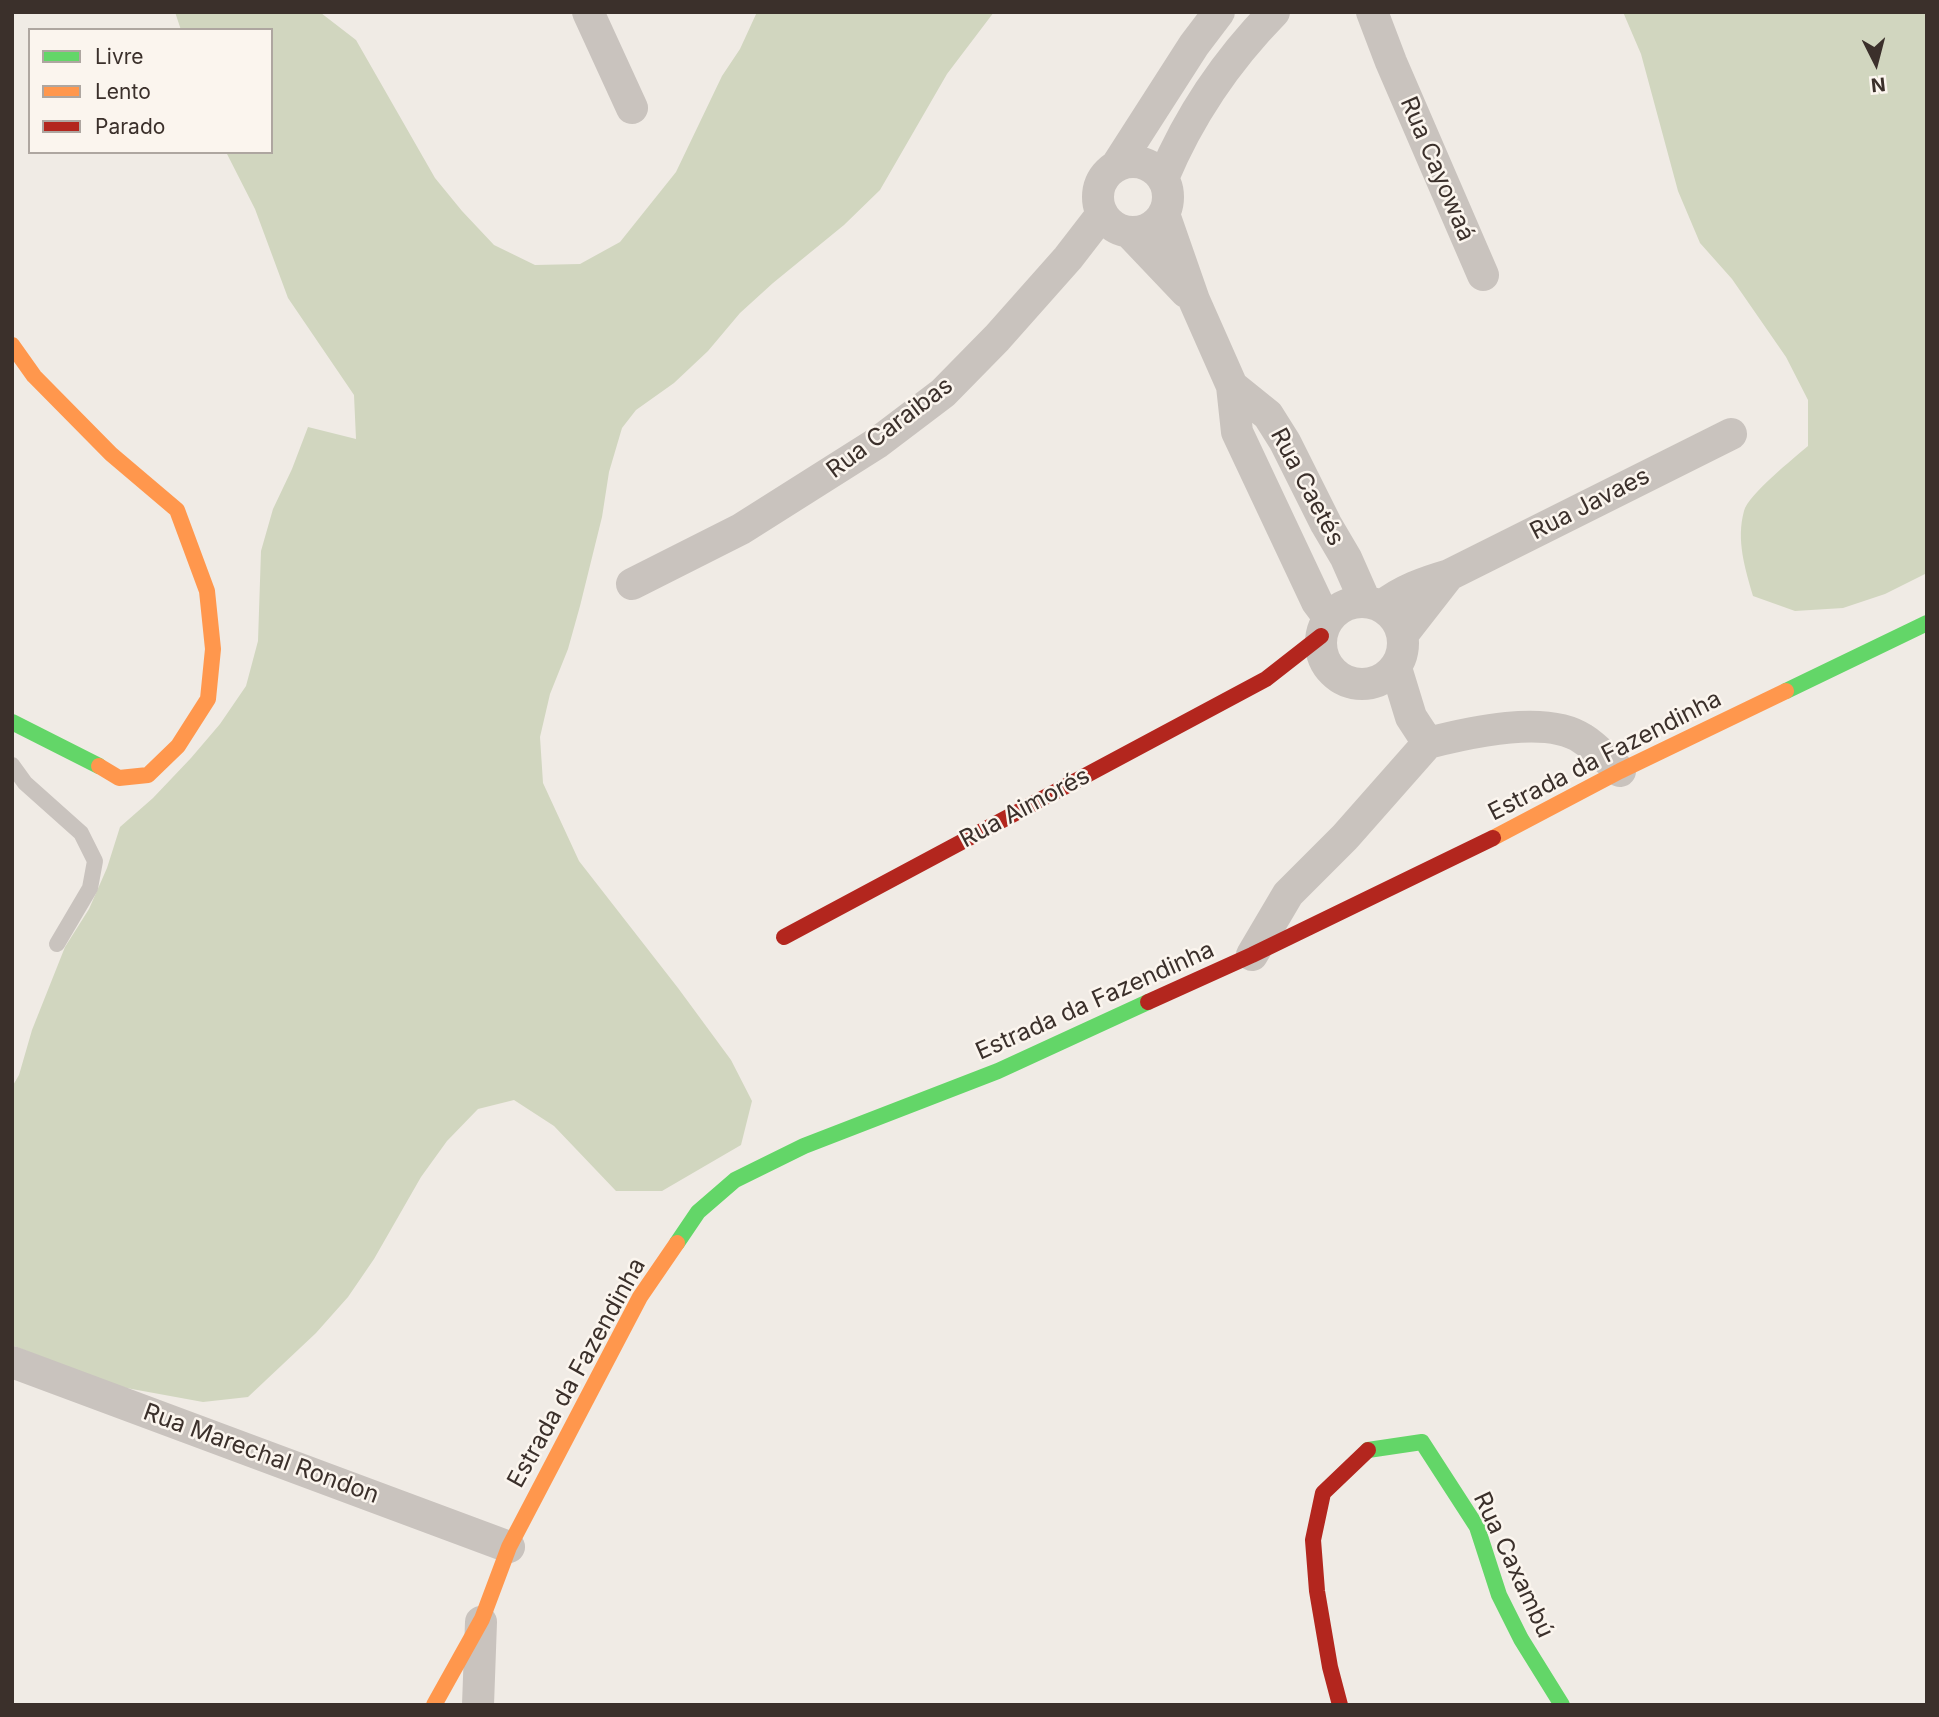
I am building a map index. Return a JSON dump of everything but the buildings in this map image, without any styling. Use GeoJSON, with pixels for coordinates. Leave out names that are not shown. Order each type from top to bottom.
{"type":"FeatureCollection","features":[{"type":"Feature","properties":{"kind":"street"},"geometry":{"type":"LineString","coordinates":[[588,12],[632,108]]}},
{"type":"Feature","properties":{"kind":"street"},"geometry":{"type":"LineString","coordinates":[[1116,165],[1134,161],[1151,166],[1163,178],[1168,190],[1168,202],[1164,214],[1155,224],[1129,232],[1113,226],[1102,214],[1097,201],[1099,187],[1219,12]]}},
{"type":"Feature","properties":{"kind":"street"},"geometry":{"type":"LineString","coordinates":[[1163,178],[1175,149],[1219,76],[1274,12]]}},
{"type":"Feature","properties":{"kind":"street"},"geometry":{"type":"LineString","coordinates":[[1349,12],[1391,62]]}},
{"type":"Feature","properties":{"kind":"street"},"geometry":{"type":"LineString","coordinates":[[1372,12],[1391,62]]}},
{"type":"Feature","properties":{"kind":"street","name":"Rua Cayowaá"},"geometry":{"type":"LineString","coordinates":[[1391,62],[1483,275]]}},
{"type":"Feature","properties":{"kind":"street","name":"Rua Caraibas"},"geometry":{"type":"LineString","coordinates":[[632,584],[753,522],[877,443],[943,393],[997,338],[1068,258],[1102,214]]}},
{"type":"Feature","properties":{"kind":"street","name":"Rua Caetés"},"geometry":{"type":"LineString","coordinates":[[1164,214],[1194,300],[1232,386],[1237,432],[1317,602],[1325,627]]}},
{"type":"Feature","properties":{"kind":"street","name":"Rua Caetés"},"geometry":{"type":"LineString","coordinates":[[1129,232],[1194,300]]}},
{"type":"Feature","properties":{"kind":"street"},"geometry":{"type":"LineString","coordinates":[[12,345],[43,386],[111,454],[177,510],[207,592],[213,649],[208,699],[178,746],[148,775],[118,778],[83,757],[12,722]]}},
{"type":"Feature","properties":{"kind":"street","name":"Rua Caetés"},"geometry":{"type":"LineString","coordinates":[[1232,386],[1268,415],[1285,442],[1326,524],[1373,604]]}},
{"type":"Feature","properties":{"kind":"street","name":"Rua Javaes"},"geometry":{"type":"LineString","coordinates":[[1373,604],[1449,575],[1731,434]]}},
{"type":"Feature","properties":{"kind":"street","name":"Rua Javaes"},"geometry":{"type":"LineString","coordinates":[[1403,634],[1449,575]]}},
{"type":"Feature","properties":{"kind":"street"},"geometry":{"type":"LineString","coordinates":[[1364,685],[1382,680],[1396,668],[1403,651],[1403,634],[1396,618],[1373,604],[1351,603],[1339,609],[1325,627],[1322,653],[1330,669],[1352,683],[1364,685],[1411,717]]}},
{"type":"Feature","properties":{"kind":"street","name":"Estrada da Fazendinha"},"geometry":{"type":"LineString","coordinates":[[434,1705],[481,1619],[509,1547],[640,1297],[698,1212],[734,1180],[804,1146],[998,1071],[1252,955],[1516,827],[1620,771],[1927,623]]}},
{"type":"Feature","properties":{"kind":"street","name":"Rua Aimorés"},"geometry":{"type":"LineString","coordinates":[[784,937],[1266,679],[1325,627]]}},
{"type":"Feature","properties":{"kind":"street"},"geometry":{"type":"LineString","coordinates":[[1396,668],[1411,717],[1428,743]]}},
{"type":"Feature","properties":{"kind":"street","name":"Rua Aimorés"},"geometry":{"type":"LineString","coordinates":[[1266,679],[1330,669]]}},
{"type":"Feature","properties":{"kind":"street"},"geometry":{"type":"LineString","coordinates":[[1252,955],[1288,894],[1345,837],[1428,743],[1493,730],[1535,727],[1558,730],[1582,737],[1620,771]]}},
{"type":"Feature","properties":{"kind":"street","name":"Rua Marechal Rondon"},"geometry":{"type":"LineString","coordinates":[[12,1362],[509,1547]]}},
{"type":"Feature","properties":{"kind":"street","name":"Rua Caxambú"},"geometry":{"type":"LineString","coordinates":[[1340,1705],[1330,1667],[1317,1591],[1313,1540],[1323,1493],[1365,1450],[1422,1442],[1477,1527],[1499,1595],[1521,1639],[1562,1705]]}},
{"type":"Feature","properties":{"kind":"street"},"geometry":{"type":"LineString","coordinates":[[478,1705],[481,1619]]}},
{"type":"Feature","properties":{"kind":"lane"},"geometry":{"type":"LineString","coordinates":[[12,765],[25,783],[81,833],[95,861],[90,888],[57,944]]}},
{"type":"Feature","properties":{"kind":"green space"},"geometry":{"type":"Polygon","coordinates":[[[175,12],[321,13],[356,40],[435,178],[462,211],[494,245],[535,265],[580,264],[620,242],[676,172],[722,76],[740,49],[757,12],[994,12],[947,74],[880,190],[844,225],[740,313],[708,351],[674,383],[636,410],[622,428],[609,472],[602,517],[580,606],[568,649],[550,694],[540,737],[543,783],[579,861],[731,1060],[752,1101],[741,1145],[662,1191],[616,1191],[554,1126],[514,1100],[478,1109],[447,1141],[421,1177],[374,1259],[348,1297],[316,1333],[248,1397],[203,1402],[110,1385],[12,1345],[12,1087],[19,1075],[32,1030],[65,947],[89,909],[107,868],[120,827],[153,798],[191,758],[220,724],[246,686],[258,641],[261,551],[273,509],[308,427],[356,439],[354,395],[288,298],[255,209],[227,154],[273,154],[273,28],[180,28],[175,12]]]}},
{"type":"Feature","properties":{"kind":"green space"},"geometry":{"type":"Polygon","coordinates":[[[1623,12],[1927,12],[1927,573],[1885,594],[1843,608],[1795,611],[1753,596],[1741,543],[1744,511],[1762,487],[1808,446],[1808,400],[1786,357],[1732,279],[1700,243],[1678,191],[1641,54],[1623,12]]]}},
{"type":"Feature","properties":{"kind":"traffic: fast"},"geometry":{"type":"LineString","coordinates":[[1786,691],[1927,623]]}},
{"type":"Feature","properties":{"kind":"traffic: fast"},"geometry":{"type":"LineString","coordinates":[[12,722],[99,766]]}},
{"type":"Feature","properties":{"kind":"traffic: fast"},"geometry":{"type":"LineString","coordinates":[[677,1243],[698,1212],[735,1180],[804,1146],[998,1071],[1148,1002]]}},
{"type":"Feature","properties":{"kind":"traffic: fast"},"geometry":{"type":"LineString","coordinates":[[1368,1450],[1422,1442],[1477,1527],[1499,1595],[1521,1639],[1562,1705]]}},
{"type":"Feature","properties":{"kind":"traffic: slow"},"geometry":{"type":"LineString","coordinates":[[12,345],[34,376],[111,454],[177,510],[207,591],[213,649],[208,699],[178,746],[148,775],[119,778],[99,766]]}},
{"type":"Feature","properties":{"kind":"traffic: slow"},"geometry":{"type":"LineString","coordinates":[[1493,838],[1620,771],[1786,691]]}},
{"type":"Feature","properties":{"kind":"traffic: slow"},"geometry":{"type":"LineString","coordinates":[[434,1705],[482,1619],[509,1547],[640,1297],[677,1243]]}},
{"type":"Feature","properties":{"kind":"traffic: jam"},"geometry":{"type":"LineString","coordinates":[[784,937],[1266,679],[1321,636]]}},
{"type":"Feature","properties":{"kind":"traffic: jam"},"geometry":{"type":"LineString","coordinates":[[1148,1002],[1252,955],[1493,838]]}},
{"type":"Feature","properties":{"kind":"traffic: jam"},"geometry":{"type":"LineString","coordinates":[[1340,1705],[1330,1667],[1317,1591],[1313,1540],[1323,1493],[1368,1450]]}}]}
